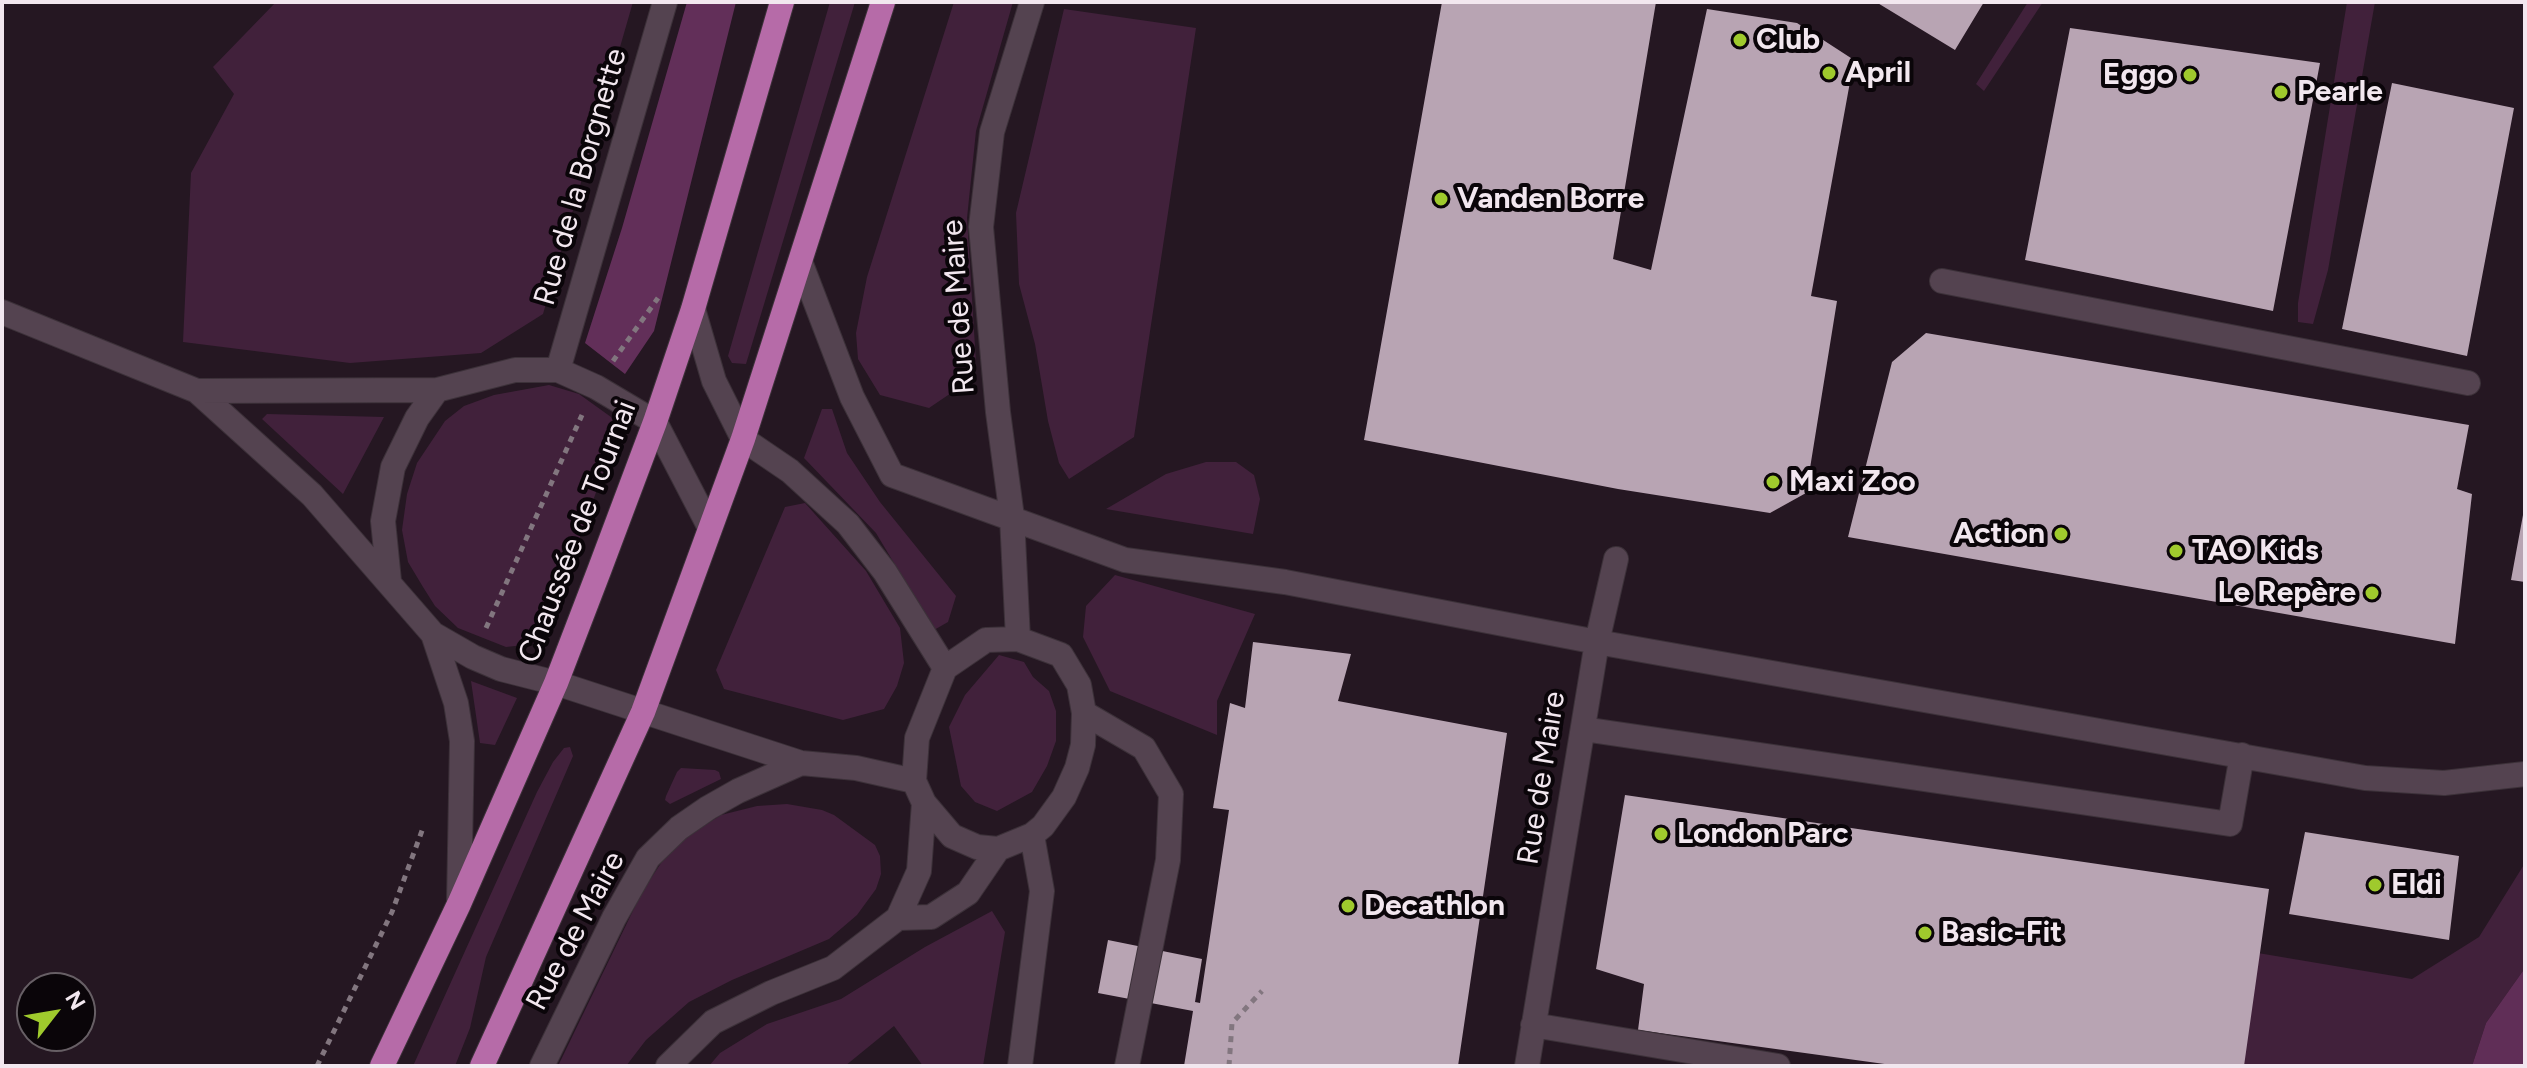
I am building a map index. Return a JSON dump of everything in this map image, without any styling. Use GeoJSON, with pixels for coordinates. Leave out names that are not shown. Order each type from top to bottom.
{"type":"FeatureCollection","features":[{"type":"Feature","properties":{"kind":"main road","name":"Chaussée de Tournai"},"geometry":{"type":"LineString","coordinates":[[382,1066],[459,904],[556,683],[655,422],[693,309],[782,2]]}},
{"type":"Feature","properties":{"kind":"main road"},"geometry":{"type":"LineString","coordinates":[[482,1066],[643,712],[743,439],[883,2]]}},
{"type":"Feature","properties":{"kind":"street","name":"Rue de la Borgnette"},"geometry":{"type":"LineString","coordinates":[[558,370],[665,2]]}},
{"type":"Feature","properties":{"kind":"street","name":"Rue de Maire"},"geometry":{"type":"LineString","coordinates":[[1018,639],[1012,517],[998,412],[981,227],[992,132],[1032,2]]}},
{"type":"Feature","properties":{"kind":"street"},"geometry":{"type":"LineString","coordinates":[[801,264],[852,397],[892,475],[1125,560],[1285,582],[1597,642],[2365,778],[2444,783],[2525,774]]}},
{"type":"Feature","properties":{"kind":"street"},"geometry":{"type":"LineString","coordinates":[[1942,281],[2468,383]]}},
{"type":"Feature","properties":{"kind":"street"},"geometry":{"type":"LineString","coordinates":[[693,309],[714,381],[743,439],[790,471],[848,524],[885,572],[945,668]]}},
{"type":"Feature","properties":{"kind":"street"},"geometry":{"type":"LineString","coordinates":[[2,312],[197,391],[312,495],[433,634],[456,703],[462,741],[459,904]]}},
{"type":"Feature","properties":{"kind":"street"},"geometry":{"type":"LineString","coordinates":[[197,391],[437,390],[515,370],[558,370],[596,387],[655,422],[710,528]]}},
{"type":"Feature","properties":{"kind":"street"},"geometry":{"type":"LineString","coordinates":[[389,581],[383,521],[393,467],[417,418],[437,390]]}},
{"type":"Feature","properties":{"kind":"street","name":"Rue de Maire"},"geometry":{"type":"LineString","coordinates":[[1527,1066],[1597,642],[1616,559]]}},
{"type":"Feature","properties":{"kind":"street","name":"Rue de Maire"},"geometry":{"type":"LineString","coordinates":[[433,634],[501,669],[556,683],[801,763],[856,768],[919,792]]}},
{"type":"Feature","properties":{"kind":"street"},"geometry":{"type":"LineString","coordinates":[[668,1066],[713,1022],[771,993],[833,968],[898,918],[919,871],[917,738],[945,668],[986,640],[1018,639],[1061,655],[1079,685],[1084,713],[1083,745],[1064,797],[1043,826],[1032,835],[998,849],[977,847],[952,836],[919,792]]}},
{"type":"Feature","properties":{"kind":"street"},"geometry":{"type":"LineString","coordinates":[[1084,713],[1144,748],[1171,794],[1168,860],[1127,1066]]}},
{"type":"Feature","properties":{"kind":"street"},"geometry":{"type":"LineString","coordinates":[[1583,729],[2230,824],[2242,755]]}},
{"type":"Feature","properties":{"kind":"street","name":"Rue de Maire"},"geometry":{"type":"LineString","coordinates":[[542,1066],[614,918],[648,858],[679,828],[708,808],[801,763]]}},
{"type":"Feature","properties":{"kind":"street"},"geometry":{"type":"LineString","coordinates":[[1020,1066],[1042,891],[1032,835]]}},
{"type":"Feature","properties":{"kind":"street"},"geometry":{"type":"LineString","coordinates":[[898,918],[931,917],[968,893],[998,849]]}},
{"type":"Feature","properties":{"kind":"street"},"geometry":{"type":"LineString","coordinates":[[1533,1025],[1778,1066]]}},
{"type":"Feature","properties":{"kind":"path"},"geometry":{"type":"LineString","coordinates":[[473,657],[596,387],[664,290]]}},
{"type":"Feature","properties":{"kind":"path"},"geometry":{"type":"LineString","coordinates":[[317,1066],[392,912],[422,838],[424,823]]}},
{"type":"Feature","properties":{"kind":"path"},"geometry":{"type":"LineString","coordinates":[[1229,1066],[1232,1023],[1262,991]]}},
{"type":"Feature","properties":{"kind":"shaded area"},"geometry":{"type":"Polygon","coordinates":[[[276,2],[633,2],[543,314],[481,353],[350,363],[183,342],[191,173],[234,94],[213,67],[276,2]]]}},
{"type":"Feature","properties":{"kind":"shaded area"},"geometry":{"type":"Polygon","coordinates":[[[687,2],[736,2],[654,331],[625,374],[585,343],[622,228],[687,2]]]}},
{"type":"Feature","properties":{"kind":"shaded area"},"geometry":{"type":"Polygon","coordinates":[[[830,2],[855,2],[746,364],[732,363],[728,356],[830,2]]]}},
{"type":"Feature","properties":{"kind":"shaded area"},"geometry":{"type":"Polygon","coordinates":[[[954,2],[1013,2],[976,131],[967,218],[976,363],[960,387],[929,408],[880,395],[858,359],[856,333],[867,277],[954,2]]]}},
{"type":"Feature","properties":{"kind":"shaded area"},"geometry":{"type":"Polygon","coordinates":[[[2028,2],[2043,2],[1984,91],[1976,84],[2028,2]]]}},
{"type":"Feature","properties":{"kind":"shaded area"},"geometry":{"type":"Polygon","coordinates":[[[2347,2],[2375,2],[2328,270],[2313,324],[2298,322],[2298,303],[2347,2]]]}},
{"type":"Feature","properties":{"kind":"shaded area"},"geometry":{"type":"Polygon","coordinates":[[[1064,9],[1196,28],[1134,437],[1069,479],[1059,463],[1048,421],[1035,344],[1019,284],[1016,213],[1064,9]]]}},
{"type":"Feature","properties":{"kind":"shaded area"},"geometry":{"type":"Polygon","coordinates":[[[549,385],[579,394],[611,417],[618,431],[542,643],[506,647],[458,628],[435,606],[408,562],[402,530],[407,494],[417,463],[445,421],[464,406],[494,395],[549,385]]]}},
{"type":"Feature","properties":{"kind":"shaded area"},"geometry":{"type":"Polygon","coordinates":[[[822,409],[832,409],[847,453],[880,502],[956,596],[948,622],[934,630],[876,533],[804,458],[822,409]]]}},
{"type":"Feature","properties":{"kind":"shaded area"},"geometry":{"type":"Polygon","coordinates":[[[267,414],[384,417],[343,494],[262,419],[267,414]]]}},
{"type":"Feature","properties":{"kind":"shaded area"},"geometry":{"type":"Polygon","coordinates":[[[1206,462],[1236,462],[1254,475],[1260,499],[1253,534],[1106,509],[1166,474],[1206,462]]]}},
{"type":"Feature","properties":{"kind":"shaded area"},"geometry":{"type":"Polygon","coordinates":[[[805,503],[866,571],[900,628],[904,663],[897,686],[884,709],[843,720],[724,689],[716,670],[785,507],[805,503]]]}},
{"type":"Feature","properties":{"kind":"shaded area"},"geometry":{"type":"Polygon","coordinates":[[[1115,575],[1255,614],[1217,701],[1217,735],[1110,691],[1083,637],[1086,606],[1115,575]]]}},
{"type":"Feature","properties":{"kind":"shaded area"},"geometry":{"type":"Polygon","coordinates":[[[999,655],[1024,662],[1033,677],[1049,691],[1056,711],[1056,741],[1047,766],[1032,792],[997,811],[975,802],[961,786],[949,727],[965,695],[999,655]]]}},
{"type":"Feature","properties":{"kind":"shaded area"},"geometry":{"type":"Polygon","coordinates":[[[471,681],[517,698],[495,745],[480,743],[471,681]]]}},
{"type":"Feature","properties":{"kind":"shaded area"},"geometry":{"type":"Polygon","coordinates":[[[570,747],[573,756],[486,957],[470,1028],[455,1066],[413,1066],[537,792],[553,762],[564,748],[570,747]]]}},
{"type":"Feature","properties":{"kind":"shaded area"},"geometry":{"type":"Polygon","coordinates":[[[681,768],[715,770],[721,779],[670,804],[665,800],[666,796],[681,768]]]}},
{"type":"Feature","properties":{"kind":"shaded area"},"geometry":{"type":"Polygon","coordinates":[[[787,804],[834,815],[875,845],[880,856],[881,874],[876,889],[857,915],[829,939],[732,980],[689,1002],[646,1040],[626,1066],[558,1066],[642,892],[663,860],[683,839],[721,815],[757,806],[787,804]]]}},
{"type":"Feature","properties":{"kind":"shaded area"},"geometry":{"type":"Polygon","coordinates":[[[2525,863],[2525,968],[2486,1023],[2472,1066],[2236,1066],[2252,952],[2412,979],[2479,937],[2525,863]]]}},
{"type":"Feature","properties":{"kind":"shaded area"},"geometry":{"type":"Polygon","coordinates":[[[992,911],[1005,932],[983,1066],[923,1066],[894,1026],[845,1066],[709,1066],[720,1053],[767,1024],[841,999],[925,947],[992,911]]]}},
{"type":"Feature","properties":{"kind":"shaded area"},"geometry":{"type":"Polygon","coordinates":[[[2525,968],[2525,1066],[2472,1066],[2486,1023],[2525,968]]]}},
{"type":"Feature","properties":{"kind":"building"},"geometry":{"type":"Polygon","coordinates":[[[1442,2],[1656,2],[1613,259],[1651,270],[1707,9],[1797,23],[1854,60],[1811,296],[1837,301],[1806,493],[1770,513],[1618,489],[1364,440],[1442,2]]]}},
{"type":"Feature","properties":{"kind":"building"},"geometry":{"type":"Polygon","coordinates":[[[1876,2],[1984,2],[1955,50],[1876,2]]]}},
{"type":"Feature","properties":{"kind":"building"},"geometry":{"type":"Polygon","coordinates":[[[2070,28],[2320,63],[2273,311],[2025,260],[2070,28]]]}},
{"type":"Feature","properties":{"kind":"building"},"geometry":{"type":"Polygon","coordinates":[[[2392,83],[2514,108],[2467,356],[2342,329],[2392,83]]]}},
{"type":"Feature","properties":{"kind":"building"},"geometry":{"type":"Polygon","coordinates":[[[1926,333],[2469,425],[2457,489],[2472,494],[2455,644],[1848,537],[1892,362],[1926,333]]]}},
{"type":"Feature","properties":{"kind":"building"},"geometry":{"type":"Polygon","coordinates":[[[2525,515],[2525,582],[2511,580],[2525,515]]]}},
{"type":"Feature","properties":{"kind":"building","name":"Decathlon"},"geometry":{"type":"Polygon","coordinates":[[[1253,642],[1351,654],[1338,701],[1507,733],[1458,1066],[1184,1066],[1193,1011],[1098,993],[1108,940],[1202,959],[1195,1002],[1200,1003],[1229,810],[1213,808],[1230,703],[1245,708],[1253,642]]]}},
{"type":"Feature","properties":{"kind":"building"},"geometry":{"type":"Polygon","coordinates":[[[1625,795],[2269,889],[2244,1066],[1899,1066],[1638,1030],[1644,984],[1596,969],[1625,795]]]}},
{"type":"Feature","properties":{"kind":"building","name":"Eldi"},"geometry":{"type":"Polygon","coordinates":[[[2305,832],[2459,856],[2449,940],[2289,914],[2305,832]]]}},
{"type":"Feature","properties":{"kind":"place","name":"Club"},"geometry":{"type":"Point","coordinates":[1740,40]}},
{"type":"Feature","properties":{"kind":"place","name":"April"},"geometry":{"type":"Point","coordinates":[1829,73]}},
{"type":"Feature","properties":{"kind":"place","name":"Eggo"},"geometry":{"type":"Point","coordinates":[2190,75]}},
{"type":"Feature","properties":{"kind":"place","name":"Pearle"},"geometry":{"type":"Point","coordinates":[2281,92]}},
{"type":"Feature","properties":{"kind":"place","name":"Vanden Borre"},"geometry":{"type":"Point","coordinates":[1441,199]}},
{"type":"Feature","properties":{"kind":"place","name":"Maxi Zoo"},"geometry":{"type":"Point","coordinates":[1773,482]}},
{"type":"Feature","properties":{"kind":"place","name":"Action"},"geometry":{"type":"Point","coordinates":[2061,534]}},
{"type":"Feature","properties":{"kind":"place","name":"TAO Kids"},"geometry":{"type":"Point","coordinates":[2176,551]}},
{"type":"Feature","properties":{"kind":"place","name":"Le Repère"},"geometry":{"type":"Point","coordinates":[2372,593]}},
{"type":"Feature","properties":{"kind":"place","name":"London Parc"},"geometry":{"type":"Point","coordinates":[1661,834]}},
{"type":"Feature","properties":{"kind":"place","name":"Eldi"},"geometry":{"type":"Point","coordinates":[2375,885]}},
{"type":"Feature","properties":{"kind":"place","name":"Decathlon"},"geometry":{"type":"Point","coordinates":[1348,906]}},
{"type":"Feature","properties":{"kind":"place","name":"Basic-Fit"},"geometry":{"type":"Point","coordinates":[1925,933]}}]}
